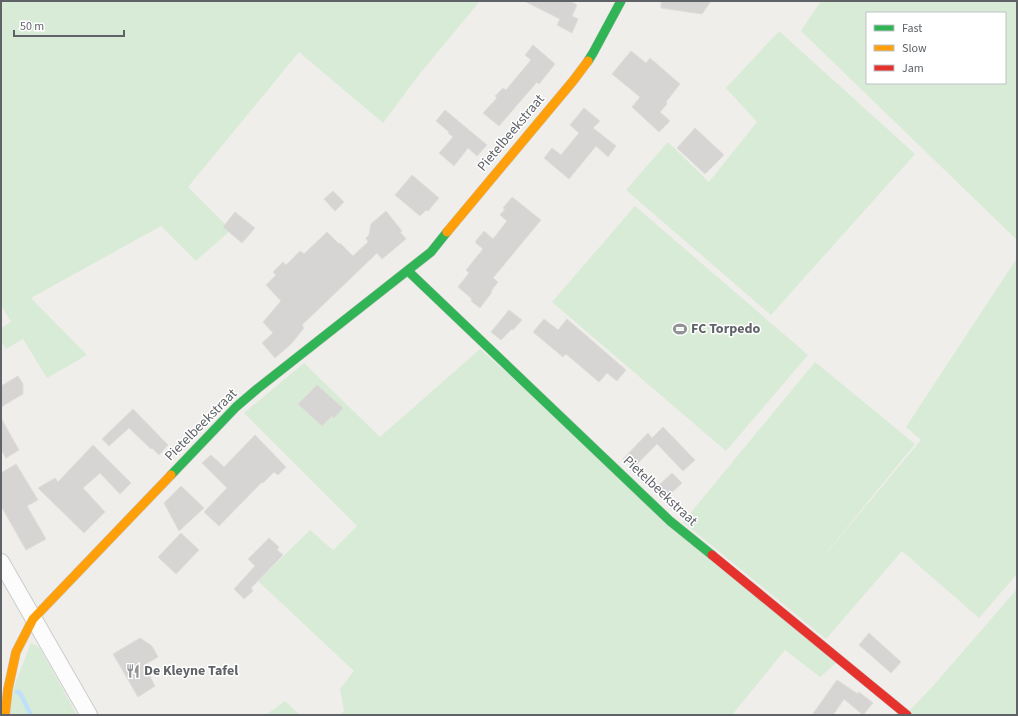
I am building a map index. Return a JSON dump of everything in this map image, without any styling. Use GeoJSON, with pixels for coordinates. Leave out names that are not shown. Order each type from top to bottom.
{"type":"FeatureCollection","features":[{"type":"Feature","properties":{"kind":"street","name":"Pietelbeekstraat"},"geometry":{"type":"LineString","coordinates":[[5,715],[8,689],[16,652],[34,619],[236,407],[263,384],[408,272],[431,252],[573,81],[593,53],[621,1]]}},
{"type":"Feature","properties":{"kind":"street","name":"Pietelbeekstraat"},"geometry":{"type":"LineString","coordinates":[[408,272],[670,521],[907,715]]}},
{"type":"Feature","properties":{"kind":"street"},"geometry":{"type":"LineString","coordinates":[[1,562],[89,715]]}},
{"type":"Feature","properties":{"kind":"green space"},"geometry":{"type":"Polygon","coordinates":[[[1,1],[480,1],[418,76],[383,123],[299,52],[188,187],[231,230],[196,261],[161,226],[31,298],[87,355],[47,378],[23,339],[6,349],[1,341],[1,328],[11,322],[1,305],[1,1]]]}},
{"type":"Feature","properties":{"kind":"green space"},"geometry":{"type":"Polygon","coordinates":[[[821,1],[1017,1],[1017,240],[801,31],[821,1]]]}},
{"type":"Feature","properties":{"kind":"green space"},"geometry":{"type":"Polygon","coordinates":[[[779,31],[915,154],[771,315],[626,190],[668,142],[709,182],[757,122],[726,88],[779,31]]]}},
{"type":"Feature","properties":{"kind":"green space","name":"FC Torpedo"},"geometry":{"type":"Polygon","coordinates":[[[635,206],[808,355],[726,451],[552,302],[635,206]]]}},
{"type":"Feature","properties":{"kind":"green space"},"geometry":{"type":"Polygon","coordinates":[[[1017,258],[1017,574],[979,618],[902,551],[826,639],[683,522],[815,362],[915,444],[809,574],[921,440],[906,427],[1017,258]]]}},
{"type":"Feature","properties":{"kind":"green space"},"geometry":{"type":"Polygon","coordinates":[[[480,349],[836,663],[820,677],[785,650],[732,715],[340,715],[344,711],[340,689],[354,671],[258,581],[310,530],[333,550],[357,526],[244,413],[304,363],[380,437],[480,349]]]}},
{"type":"Feature","properties":{"kind":"green space"},"geometry":{"type":"Polygon","coordinates":[[[1017,589],[1017,715],[913,715],[909,711],[934,685],[1017,589]]]}},
{"type":"Feature","properties":{"kind":"green space"},"geometry":{"type":"Polygon","coordinates":[[[31,643],[39,647],[77,715],[8,715],[8,702],[31,643]]]}},
{"type":"Feature","properties":{"kind":"green space"},"geometry":{"type":"Polygon","coordinates":[[[285,701],[300,715],[266,715],[285,701]]]}},
{"type":"Feature","properties":{"kind":"building"},"geometry":{"type":"Polygon","coordinates":[[[524,1],[570,1],[577,5],[572,16],[578,19],[572,33],[557,25],[560,19],[524,1]]]}},
{"type":"Feature","properties":{"kind":"building"},"geometry":{"type":"Polygon","coordinates":[[[661,1],[711,1],[702,14],[661,8],[661,1]]]}},
{"type":"Feature","properties":{"kind":"building"},"geometry":{"type":"Polygon","coordinates":[[[533,45],[555,64],[539,84],[537,82],[499,126],[483,113],[497,98],[495,96],[503,88],[506,90],[531,60],[525,55],[533,45]]]}},
{"type":"Feature","properties":{"kind":"building"},"geometry":{"type":"Polygon","coordinates":[[[631,51],[646,63],[650,58],[680,84],[660,112],[670,121],[659,132],[632,107],[640,97],[612,74],[631,51]]]}},
{"type":"Feature","properties":{"kind":"building"},"geometry":{"type":"Polygon","coordinates":[[[584,108],[600,121],[593,128],[616,146],[608,157],[596,146],[569,179],[544,158],[552,148],[561,155],[579,133],[570,125],[584,108]]]}},
{"type":"Feature","properties":{"kind":"building"},"geometry":{"type":"Polygon","coordinates":[[[445,110],[487,145],[477,156],[468,148],[454,166],[439,153],[453,137],[436,121],[445,110]]]}},
{"type":"Feature","properties":{"kind":"building"},"geometry":{"type":"Polygon","coordinates":[[[695,128],[724,155],[705,174],[677,148],[695,128]]]}},
{"type":"Feature","properties":{"kind":"building"},"geometry":{"type":"Polygon","coordinates":[[[412,175],[439,198],[428,211],[426,210],[420,216],[395,195],[412,175]]]}},
{"type":"Feature","properties":{"kind":"building"},"geometry":{"type":"Polygon","coordinates":[[[333,191],[344,202],[335,211],[324,199],[333,191]]]}},
{"type":"Feature","properties":{"kind":"building"},"geometry":{"type":"Polygon","coordinates":[[[512,197],[541,220],[493,278],[498,282],[480,308],[458,287],[469,273],[466,270],[483,249],[475,242],[484,231],[493,239],[507,221],[500,215],[505,209],[503,208],[512,197]]]}},
{"type":"Feature","properties":{"kind":"building"},"geometry":{"type":"Polygon","coordinates":[[[386,211],[402,231],[400,232],[406,239],[382,259],[377,253],[302,325],[304,328],[291,344],[275,358],[262,343],[273,333],[263,322],[281,301],[266,285],[276,275],[273,272],[283,262],[286,265],[300,251],[304,254],[327,232],[353,256],[368,242],[366,238],[369,235],[371,224],[386,211]]]}},
{"type":"Feature","properties":{"kind":"building"},"geometry":{"type":"Polygon","coordinates":[[[235,212],[255,228],[242,243],[223,227],[235,212]]]}},
{"type":"Feature","properties":{"kind":"building"},"geometry":{"type":"Polygon","coordinates":[[[509,310],[522,320],[501,340],[491,332],[509,310]]]}},
{"type":"Feature","properties":{"kind":"building"},"geometry":{"type":"Polygon","coordinates":[[[544,319],[558,330],[567,319],[626,370],[617,381],[607,373],[599,382],[566,354],[563,357],[533,332],[544,319]]]}},
{"type":"Feature","properties":{"kind":"building"},"geometry":{"type":"Polygon","coordinates":[[[18,376],[23,384],[23,394],[1,407],[1,386],[18,376]]]}},
{"type":"Feature","properties":{"kind":"building"},"geometry":{"type":"Polygon","coordinates":[[[317,385],[343,408],[334,418],[332,416],[322,426],[298,404],[317,385]]]}},
{"type":"Feature","properties":{"kind":"building"},"geometry":{"type":"Polygon","coordinates":[[[133,409],[168,445],[159,455],[129,428],[109,446],[102,439],[133,409]]]}},
{"type":"Feature","properties":{"kind":"building"},"geometry":{"type":"Polygon","coordinates":[[[1,418],[19,450],[6,458],[1,450],[1,418]]]}},
{"type":"Feature","properties":{"kind":"building"},"geometry":{"type":"Polygon","coordinates":[[[663,427],[695,460],[683,471],[657,444],[633,468],[623,459],[648,433],[652,438],[663,427]]]}},
{"type":"Feature","properties":{"kind":"building"},"geometry":{"type":"Polygon","coordinates":[[[255,435],[286,467],[278,475],[274,472],[263,483],[262,482],[219,526],[204,512],[227,488],[202,463],[211,455],[224,467],[255,435]]]}},
{"type":"Feature","properties":{"kind":"building"},"geometry":{"type":"Polygon","coordinates":[[[93,445],[131,483],[120,494],[100,473],[83,488],[105,512],[84,533],[38,488],[55,478],[58,482],[93,445]]]}},
{"type":"Feature","properties":{"kind":"building"},"geometry":{"type":"Polygon","coordinates":[[[16,464],[38,500],[27,506],[46,539],[26,550],[1,506],[1,473],[16,464]]]}},
{"type":"Feature","properties":{"kind":"building"},"geometry":{"type":"Polygon","coordinates":[[[672,473],[682,483],[667,497],[657,487],[672,473]]]}},
{"type":"Feature","properties":{"kind":"building"},"geometry":{"type":"Polygon","coordinates":[[[181,486],[204,508],[179,531],[164,503],[181,486]]]}},
{"type":"Feature","properties":{"kind":"building"},"geometry":{"type":"Polygon","coordinates":[[[181,533],[199,550],[176,574],[158,557],[181,533]]]}},
{"type":"Feature","properties":{"kind":"building"},"geometry":{"type":"Polygon","coordinates":[[[269,538],[279,547],[277,550],[283,555],[251,588],[253,591],[244,599],[234,589],[255,566],[248,559],[269,538]]]}},
{"type":"Feature","properties":{"kind":"building"},"geometry":{"type":"Polygon","coordinates":[[[869,633],[901,662],[891,673],[859,645],[869,633]]]}},
{"type":"Feature","properties":{"kind":"building","name":"De Kleyne Tafel"},"geometry":{"type":"Polygon","coordinates":[[[140,638],[152,646],[158,657],[144,665],[155,686],[138,697],[113,654],[140,638]]]}},
{"type":"Feature","properties":{"kind":"building"},"geometry":{"type":"Polygon","coordinates":[[[837,680],[858,694],[859,692],[873,703],[863,715],[844,699],[833,715],[812,715],[837,680]]]}},
{"type":"Feature","properties":{"kind":"waterway"},"geometry":{"type":"LineString","coordinates":[[17,692],[20,693],[31,715]]}},
{"type":"Feature","properties":{"kind":"traffic: fast"},"geometry":{"type":"LineString","coordinates":[[588,61],[621,1]]}},
{"type":"Feature","properties":{"kind":"traffic: fast"},"geometry":{"type":"LineString","coordinates":[[171,475],[236,407],[431,252],[447,232]]}},
{"type":"Feature","properties":{"kind":"traffic: fast"},"geometry":{"type":"LineString","coordinates":[[408,271],[670,521],[712,555]]}},
{"type":"Feature","properties":{"kind":"traffic: slow"},"geometry":{"type":"LineString","coordinates":[[447,232],[588,61]]}},
{"type":"Feature","properties":{"kind":"traffic: slow"},"geometry":{"type":"LineString","coordinates":[[5,715],[8,689],[16,652],[33,619],[171,475]]}},
{"type":"Feature","properties":{"kind":"traffic: jam"},"geometry":{"type":"LineString","coordinates":[[712,555],[907,715]]}},
{"type":"Feature","properties":{"kind":"place","name":"FC Torpedo"},"geometry":{"type":"Point","coordinates":[680,329]}},
{"type":"Feature","properties":{"kind":"place","name":"De Kleyne Tafel"},"geometry":{"type":"Point","coordinates":[133,671]}}]}
